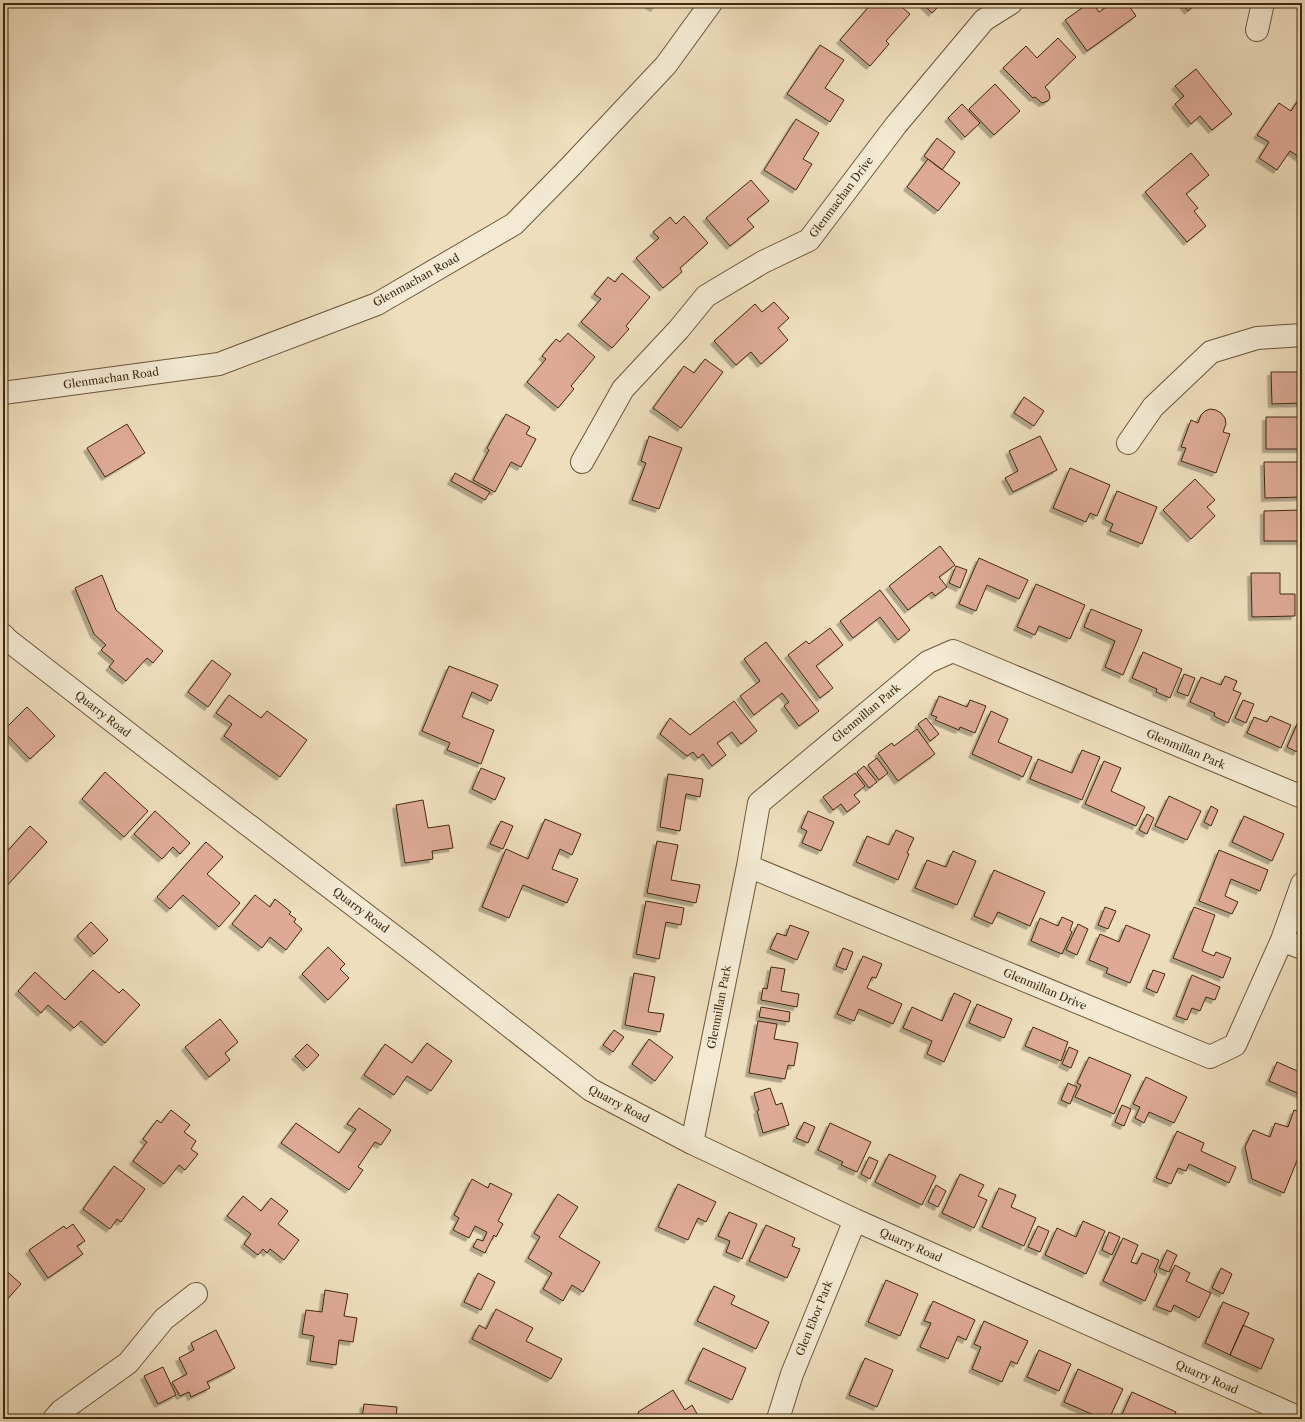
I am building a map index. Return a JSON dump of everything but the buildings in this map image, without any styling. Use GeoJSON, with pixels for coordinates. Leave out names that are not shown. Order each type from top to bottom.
{"type":"FeatureCollection","features":[{"type":"Feature","properties":{"kind":"street","name":"Glenmachan Road"},"geometry":{"type":"LineString","coordinates":[[3,393],[219,364],[377,304],[514,224],[666,65],[710,3]]}},
{"type":"Feature","properties":{"kind":"street","name":"Glenmachan Drive"},"geometry":{"type":"LineString","coordinates":[[582,462],[623,388],[678,329],[706,296],[763,262],[809,240],[896,125],[969,37],[984,20],[1011,3]]}},
{"type":"Feature","properties":{"kind":"street"},"geometry":{"type":"LineString","coordinates":[[1257,30],[1263,3]]}},
{"type":"Feature","properties":{"kind":"street"},"geometry":{"type":"LineString","coordinates":[[1128,443],[1153,407],[1211,352],[1257,338],[1302,335]]}},
{"type":"Feature","properties":{"kind":"street","name":"Quarry Road"},"geometry":{"type":"LineString","coordinates":[[3,635],[154,754],[424,959],[591,1090],[692,1142],[855,1220],[1302,1419]]}},
{"type":"Feature","properties":{"kind":"street","name":"Glenmillan Park"},"geometry":{"type":"LineString","coordinates":[[692,1142],[748,866],[759,803],[928,662],[952,651],[1302,797]]}},
{"type":"Feature","properties":{"kind":"street","name":"Glenmillan Drive"},"geometry":{"type":"LineString","coordinates":[[748,866],[1210,1057],[1235,1045],[1282,940]]}},
{"type":"Feature","properties":{"kind":"street"},"geometry":{"type":"LineString","coordinates":[[1302,884],[1282,940],[1302,948]]}},
{"type":"Feature","properties":{"kind":"street","name":"Glen Ebor Park"},"geometry":{"type":"LineString","coordinates":[[778,1419],[792,1374],[855,1220]]}},
{"type":"Feature","properties":{"kind":"street"},"geometry":{"type":"LineString","coordinates":[[54,1419],[61,1411],[128,1363],[164,1319],[196,1294]]}}]}
